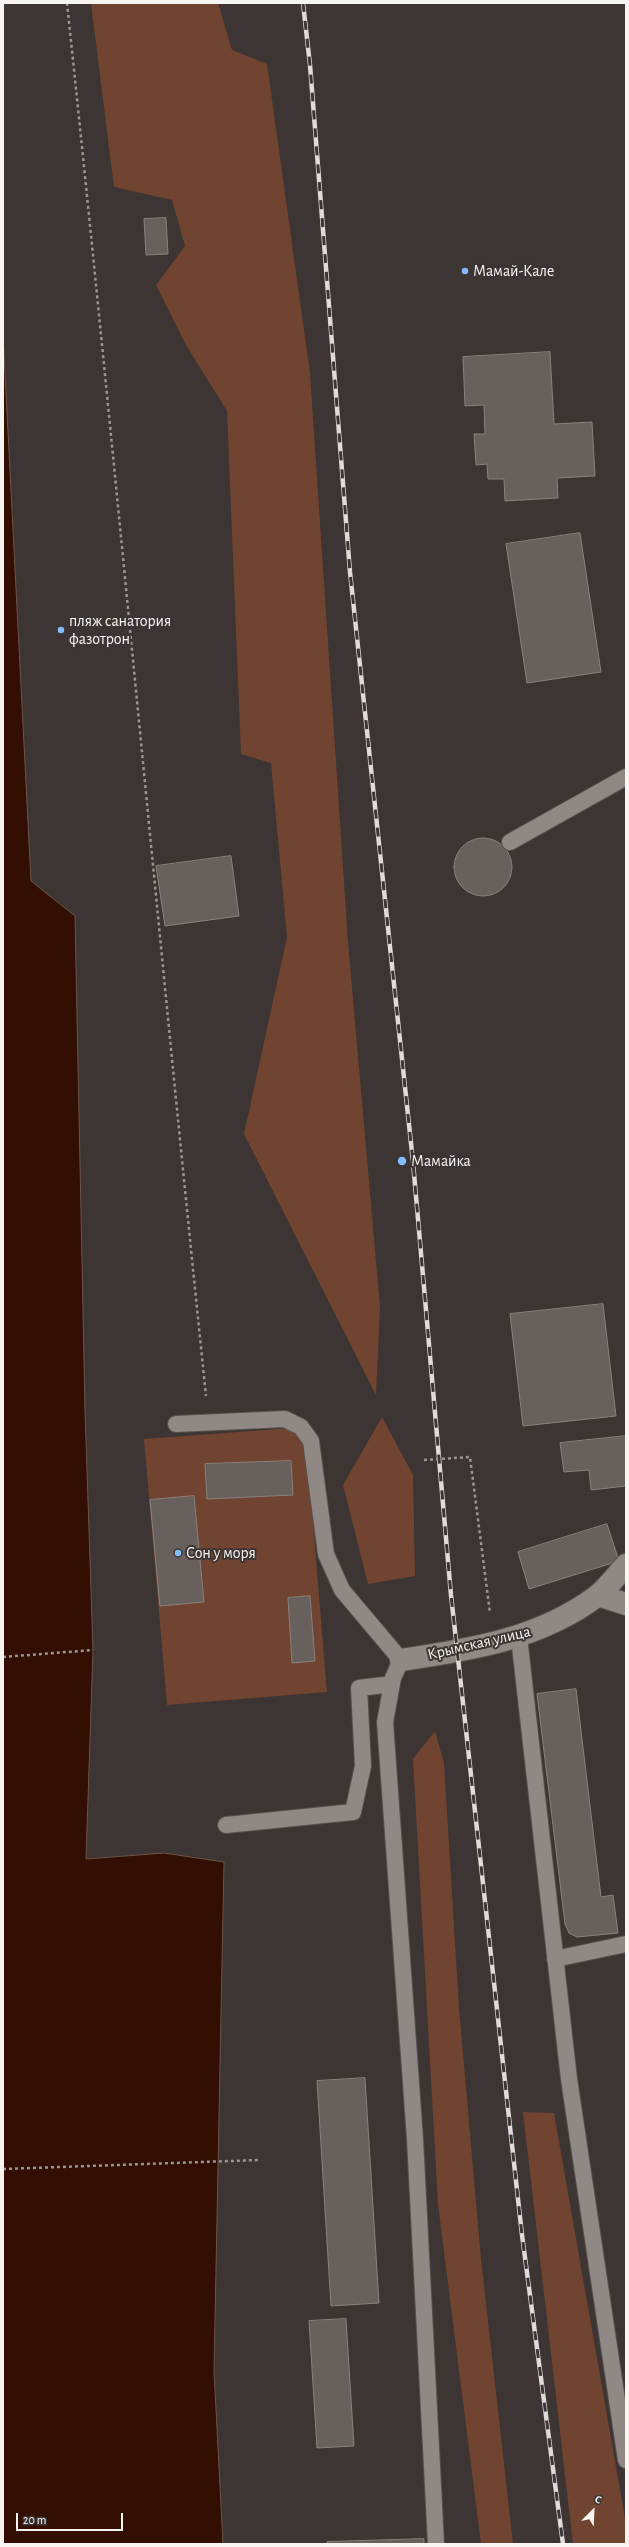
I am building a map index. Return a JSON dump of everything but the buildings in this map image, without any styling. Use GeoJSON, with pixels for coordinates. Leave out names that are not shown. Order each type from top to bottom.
{"type":"FeatureCollection","features":[{"type":"Feature","properties":{"kind":"street","name":"Крымская улица"},"geometry":{"type":"LineString","coordinates":[[401,1660],[439,1654],[519,1637],[558,1621],[598,1596],[626,1565]]}},
{"type":"Feature","properties":{"kind":"street"},"geometry":{"type":"LineString","coordinates":[[598,1596],[626,1604]]}},
{"type":"Feature","properties":{"kind":"lane"},"geometry":{"type":"LineString","coordinates":[[510,842],[626,777]]}},
{"type":"Feature","properties":{"kind":"lane"},"geometry":{"type":"LineString","coordinates":[[176,1424],[285,1419],[300,1428],[311,1441],[326,1554],[342,1590],[401,1660],[392,1684],[385,1722],[415,2139],[436,2544]]}},
{"type":"Feature","properties":{"kind":"lane"},"geometry":{"type":"LineString","coordinates":[[519,1637],[570,2087],[626,2460]]}},
{"type":"Feature","properties":{"kind":"lane"},"geometry":{"type":"LineString","coordinates":[[226,1825],[353,1812],[362,1766],[359,1688],[392,1684]]}},
{"type":"Feature","properties":{"kind":"lane"},"geometry":{"type":"LineString","coordinates":[[555,1959],[626,1944]]}},
{"type":"Feature","properties":{"kind":"path"},"geometry":{"type":"LineString","coordinates":[[67,3],[107,382],[164,988],[209,1423]]}},
{"type":"Feature","properties":{"kind":"path"},"geometry":{"type":"LineString","coordinates":[[424,1460],[470,1457],[490,1610]]}},
{"type":"Feature","properties":{"kind":"path"},"geometry":{"type":"LineString","coordinates":[[3,1657],[93,1650]]}},
{"type":"Feature","properties":{"kind":"path"},"geometry":{"type":"LineString","coordinates":[[3,2170],[259,2160]]}},
{"type":"Feature","properties":{"kind":"shaded area"},"geometry":{"type":"Polygon","coordinates":[[[91,3],[218,3],[232,50],[267,64],[310,373],[348,942],[380,1307],[376,1395],[244,1134],[287,937],[271,763],[241,754],[227,411],[186,345],[156,285],[185,246],[172,200],[114,187],[91,3]]]}},
{"type":"Feature","properties":{"kind":"shaded area"},"geometry":{"type":"Polygon","coordinates":[[[3,334],[31,881],[75,916],[85,1410],[93,1650],[86,1859],[164,1853],[224,1862],[214,2371],[223,2544],[3,2544],[3,334]]]}},
{"type":"Feature","properties":{"kind":"shaded area"},"geometry":{"type":"Polygon","coordinates":[[[382,1417],[413,1475],[415,1576],[368,1584],[343,1485],[382,1417]]]}},
{"type":"Feature","properties":{"kind":"shaded area"},"geometry":{"type":"Polygon","coordinates":[[[305,1427],[327,1692],[167,1705],[144,1439],[305,1427]]]}},
{"type":"Feature","properties":{"kind":"shaded area"},"geometry":{"type":"Polygon","coordinates":[[[435,1731],[444,1763],[459,2008],[481,2259],[513,2544],[481,2544],[438,2204],[413,1759],[435,1731]]]}},
{"type":"Feature","properties":{"kind":"shaded area"},"geometry":{"type":"Polygon","coordinates":[[[523,2112],[554,2113],[626,2524],[626,2544],[573,2544],[523,2112]]]}},
{"type":"Feature","properties":{"kind":"railway"},"geometry":{"type":"LineString","coordinates":[[303,3],[310,65],[350,572],[413,1162],[451,1595],[522,2235],[563,2544]]}},
{"type":"Feature","properties":{"kind":"place","name":"Мамай-Кале"},"geometry":{"type":"Point","coordinates":[465,271]}},
{"type":"Feature","properties":{"kind":"place","name":"пляж санатория фазотрон"},"geometry":{"type":"Point","coordinates":[61,630]}},
{"type":"Feature","properties":{"kind":"place","name":"Мамайка"},"geometry":{"type":"Point","coordinates":[402,1161]}},
{"type":"Feature","properties":{"kind":"place","name":"Сон у моря"},"geometry":{"type":"Point","coordinates":[178,1553]}}]}
